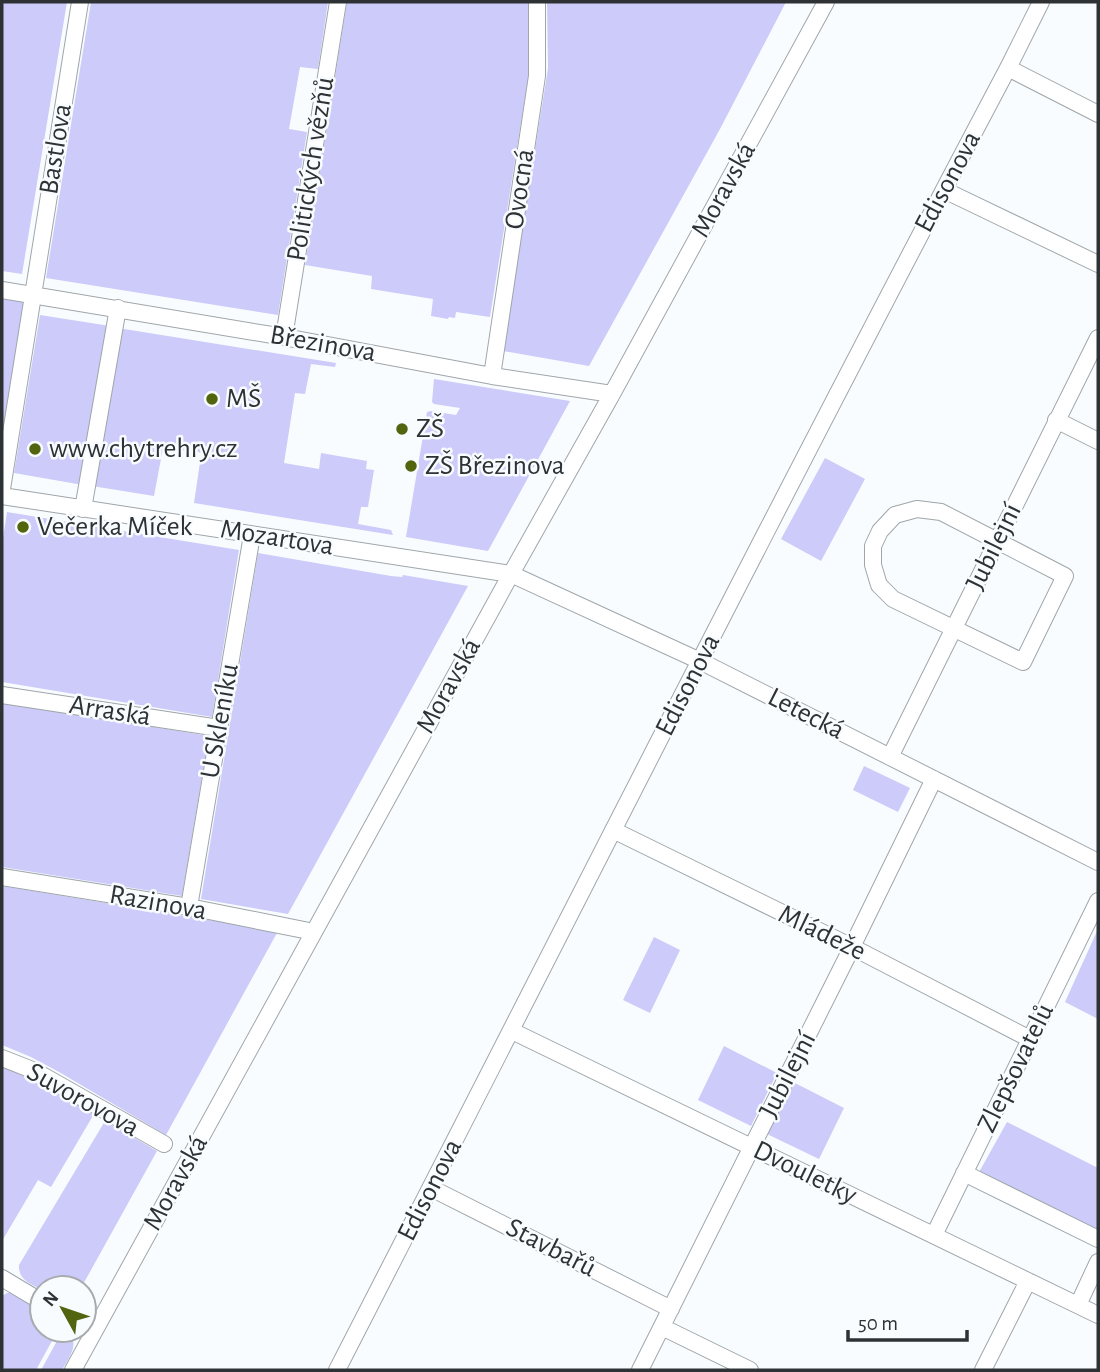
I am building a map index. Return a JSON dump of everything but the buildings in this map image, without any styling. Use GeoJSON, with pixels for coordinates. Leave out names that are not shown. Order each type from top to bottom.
{"type":"FeatureCollection","features":[{"type":"Feature","properties":{"kind":"street","name":"Bastlova"},"geometry":{"type":"LineString","coordinates":[[2,489],[80,2]]}},
{"type":"Feature","properties":{"kind":"street","name":"Politických vězňů"},"geometry":{"type":"LineString","coordinates":[[284,337],[338,2]]}},
{"type":"Feature","properties":{"kind":"street","name":"Ovocná"},"geometry":{"type":"LineString","coordinates":[[492,376],[537,76],[537,2]]}},
{"type":"Feature","properties":{"kind":"street","name":"Moravská"},"geometry":{"type":"LineString","coordinates":[[98,1315],[314,932],[826,2]]}},
{"type":"Feature","properties":{"kind":"street","name":"Edisonova"},"geometry":{"type":"LineString","coordinates":[[337,1370],[1041,2]]}},
{"type":"Feature","properties":{"kind":"street"},"geometry":{"type":"LineString","coordinates":[[1009,68],[1098,114]]}},
{"type":"Feature","properties":{"kind":"street"},"geometry":{"type":"LineString","coordinates":[[944,190],[1098,264]]}},
{"type":"Feature","properties":{"kind":"street","name":"Březinova"},"geometry":{"type":"LineString","coordinates":[[2,290],[284,337],[492,376],[612,394]]}},
{"type":"Feature","properties":{"kind":"street"},"geometry":{"type":"LineString","coordinates":[[83,509],[118,309]]}},
{"type":"Feature","properties":{"kind":"street","name":"Jubilejní"},"geometry":{"type":"LineString","coordinates":[[890,757],[1098,338]]}},
{"type":"Feature","properties":{"kind":"street"},"geometry":{"type":"LineString","coordinates":[[1056,420],[1098,441]]}},
{"type":"Feature","properties":{"kind":"street","name":"Mozartova"},"geometry":{"type":"LineString","coordinates":[[2,496],[511,574]]}},
{"type":"Feature","properties":{"kind":"street"},"geometry":{"type":"LineString","coordinates":[[917,509],[941,512],[1065,576],[1023,662],[953,629],[893,599],[879,585],[873,565],[873,546],[880,531],[895,515],[917,509]]}},
{"type":"Feature","properties":{"kind":"street","name":"U Skleníku"},"geometry":{"type":"LineString","coordinates":[[189,907],[251,534]]}},
{"type":"Feature","properties":{"kind":"street","name":"Letecká"},"geometry":{"type":"LineString","coordinates":[[511,574],[700,661],[1098,862]]}},
{"type":"Feature","properties":{"kind":"street","name":"Arraská"},"geometry":{"type":"LineString","coordinates":[[2,695],[219,728]]}},
{"type":"Feature","properties":{"kind":"street","name":"Jubilejní"},"geometry":{"type":"LineString","coordinates":[[640,1370],[934,779]]}},
{"type":"Feature","properties":{"kind":"street","name":"Mládeže"},"geometry":{"type":"LineString","coordinates":[[613,830],[852,947],[1030,1039]]}},
{"type":"Feature","properties":{"kind":"street","name":"Razinova"},"geometry":{"type":"LineString","coordinates":[[2,877],[189,907],[314,932]]}},
{"type":"Feature","properties":{"kind":"street","name":"Zlepšovatelů"},"geometry":{"type":"LineString","coordinates":[[934,1235],[1098,901]]}},
{"type":"Feature","properties":{"kind":"street","name":"Dvouletky"},"geometry":{"type":"LineString","coordinates":[[512,1031],[1098,1315]]}},
{"type":"Feature","properties":{"kind":"street","name":"Suvorovova"},"geometry":{"type":"LineString","coordinates":[[2,1058],[35,1071],[164,1144]]}},
{"type":"Feature","properties":{"kind":"street"},"geometry":{"type":"LineString","coordinates":[[964,1173],[1098,1239]]}},
{"type":"Feature","properties":{"kind":"street","name":"Stavbařů"},"geometry":{"type":"LineString","coordinates":[[431,1188],[671,1309]]}},
{"type":"Feature","properties":{"kind":"street"},"geometry":{"type":"LineString","coordinates":[[1078,1305],[1098,1262]]}},
{"type":"Feature","properties":{"kind":"street"},"geometry":{"type":"LineString","coordinates":[[2,1278],[28,1294]]}},
{"type":"Feature","properties":{"kind":"street"},"geometry":{"type":"LineString","coordinates":[[983,1370],[1028,1281]]}},
{"type":"Feature","properties":{"kind":"street"},"geometry":{"type":"LineString","coordinates":[[662,1327],[750,1370]]}},
{"type":"Feature","properties":{"kind":"street","name":"Moravská"},"geometry":{"type":"LineString","coordinates":[[73,1370],[84,1344]]}},
{"type":"Feature","properties":{"kind":"shaded area"},"geometry":{"type":"Polygon","coordinates":[[[2,2],[67,2],[22,274],[2,271],[2,2]]]}},
{"type":"Feature","properties":{"kind":"shaded area"},"geometry":{"type":"Polygon","coordinates":[[[91,2],[328,2],[318,69],[300,67],[289,129],[307,132],[278,315],[46,278],[91,2]]]}},
{"type":"Feature","properties":{"kind":"shaded area"},"geometry":{"type":"Polygon","coordinates":[[[347,2],[528,2],[528,79],[490,317],[456,312],[455,318],[431,316],[433,299],[371,289],[372,276],[305,265],[347,2]]]}},
{"type":"Feature","properties":{"kind":"shaded area"},"geometry":{"type":"Polygon","coordinates":[[[547,2],[786,2],[720,129],[589,366],[503,351],[548,68],[547,2]]]}},
{"type":"Feature","properties":{"kind":"shaded area"},"geometry":{"type":"Polygon","coordinates":[[[2,290],[32,296],[2,489],[2,290]]]}},
{"type":"Feature","properties":{"kind":"shaded area"},"geometry":{"type":"Polygon","coordinates":[[[40,315],[110,326],[83,485],[14,473],[40,315]]]}},
{"type":"Feature","properties":{"kind":"shaded area"},"geometry":{"type":"Polygon","coordinates":[[[118,328],[336,363],[335,367],[311,364],[305,394],[295,393],[284,463],[319,469],[321,453],[367,461],[366,469],[374,470],[368,507],[361,507],[358,524],[391,530],[393,535],[194,503],[200,462],[204,462],[205,453],[163,448],[154,496],[92,486],[118,328]]]}},
{"type":"Feature","properties":{"kind":"shaded area"},"geometry":{"type":"Polygon","coordinates":[[[434,379],[570,401],[488,551],[406,537],[427,412],[456,415],[460,408],[432,402],[434,379]]]}},
{"type":"Feature","properties":{"kind":"shaded area"},"geometry":{"type":"Polygon","coordinates":[[[825,458],[865,479],[821,561],[781,539],[825,458]]]}},
{"type":"Feature","properties":{"kind":"shaded area"},"geometry":{"type":"Polygon","coordinates":[[[7,512],[239,550],[212,717],[2,682],[2,545],[7,512]]]}},
{"type":"Feature","properties":{"kind":"shaded area"},"geometry":{"type":"Polygon","coordinates":[[[258,553],[468,586],[288,914],[201,899],[258,553]]]}},
{"type":"Feature","properties":{"kind":"shaded area"},"geometry":{"type":"Polygon","coordinates":[[[2,702],[209,736],[182,896],[2,867],[2,702]]]}},
{"type":"Feature","properties":{"kind":"shaded area"},"geometry":{"type":"Polygon","coordinates":[[[864,766],[910,788],[898,812],[853,790],[864,766]]]}},
{"type":"Feature","properties":{"kind":"shaded area"},"geometry":{"type":"Polygon","coordinates":[[[2,886],[278,931],[166,1135],[59,1072],[2,1045],[2,886]]]}},
{"type":"Feature","properties":{"kind":"shaded area"},"geometry":{"type":"Polygon","coordinates":[[[1098,929],[1098,1019],[1065,1002],[1098,929]]]}},
{"type":"Feature","properties":{"kind":"shaded area"},"geometry":{"type":"Polygon","coordinates":[[[654,937],[680,950],[650,1013],[623,1000],[654,937]]]}},
{"type":"Feature","properties":{"kind":"shaded area"},"geometry":{"type":"Polygon","coordinates":[[[724,1046],[777,1073],[751,1126],[698,1100],[724,1046]]]}},
{"type":"Feature","properties":{"kind":"shaded area"},"geometry":{"type":"Polygon","coordinates":[[[2,1066],[38,1082],[94,1114],[51,1187],[38,1180],[2,1241],[2,1066]]]}},
{"type":"Feature","properties":{"kind":"shaded area"},"geometry":{"type":"Polygon","coordinates":[[[793,1082],[844,1108],[819,1159],[767,1134],[793,1082]]]}},
{"type":"Feature","properties":{"kind":"shaded area"},"geometry":{"type":"Polygon","coordinates":[[[105,1121],[157,1151],[89,1274],[28,1274],[28,1282],[23,1278],[19,1265],[105,1121]]]}},
{"type":"Feature","properties":{"kind":"shaded area"},"geometry":{"type":"Polygon","coordinates":[[[1007,1122],[1098,1168],[1098,1233],[978,1174],[1007,1122]]]}},
{"type":"Feature","properties":{"kind":"shaded area"},"geometry":{"type":"Polygon","coordinates":[[[12,1292],[28,1301],[28,1344],[50,1344],[36,1370],[2,1370],[2,1296],[12,1292]]]}},
{"type":"Feature","properties":{"kind":"shaded area"},"geometry":{"type":"Polygon","coordinates":[[[55,1344],[73,1344],[62,1370],[41,1370],[55,1344]]]}},
{"type":"Feature","properties":{"kind":"place","name":"MŠ"},"geometry":{"type":"Point","coordinates":[212,399]}},
{"type":"Feature","properties":{"kind":"place","name":"ZŠ"},"geometry":{"type":"Point","coordinates":[402,429]}},
{"type":"Feature","properties":{"kind":"place","name":"www.chytrehry.cz"},"geometry":{"type":"Point","coordinates":[35,449]}},
{"type":"Feature","properties":{"kind":"place","name":"ZŠ Březinova"},"geometry":{"type":"Point","coordinates":[411,466]}},
{"type":"Feature","properties":{"kind":"place","name":"Večerka Míček"},"geometry":{"type":"Point","coordinates":[23,527]}}]}
